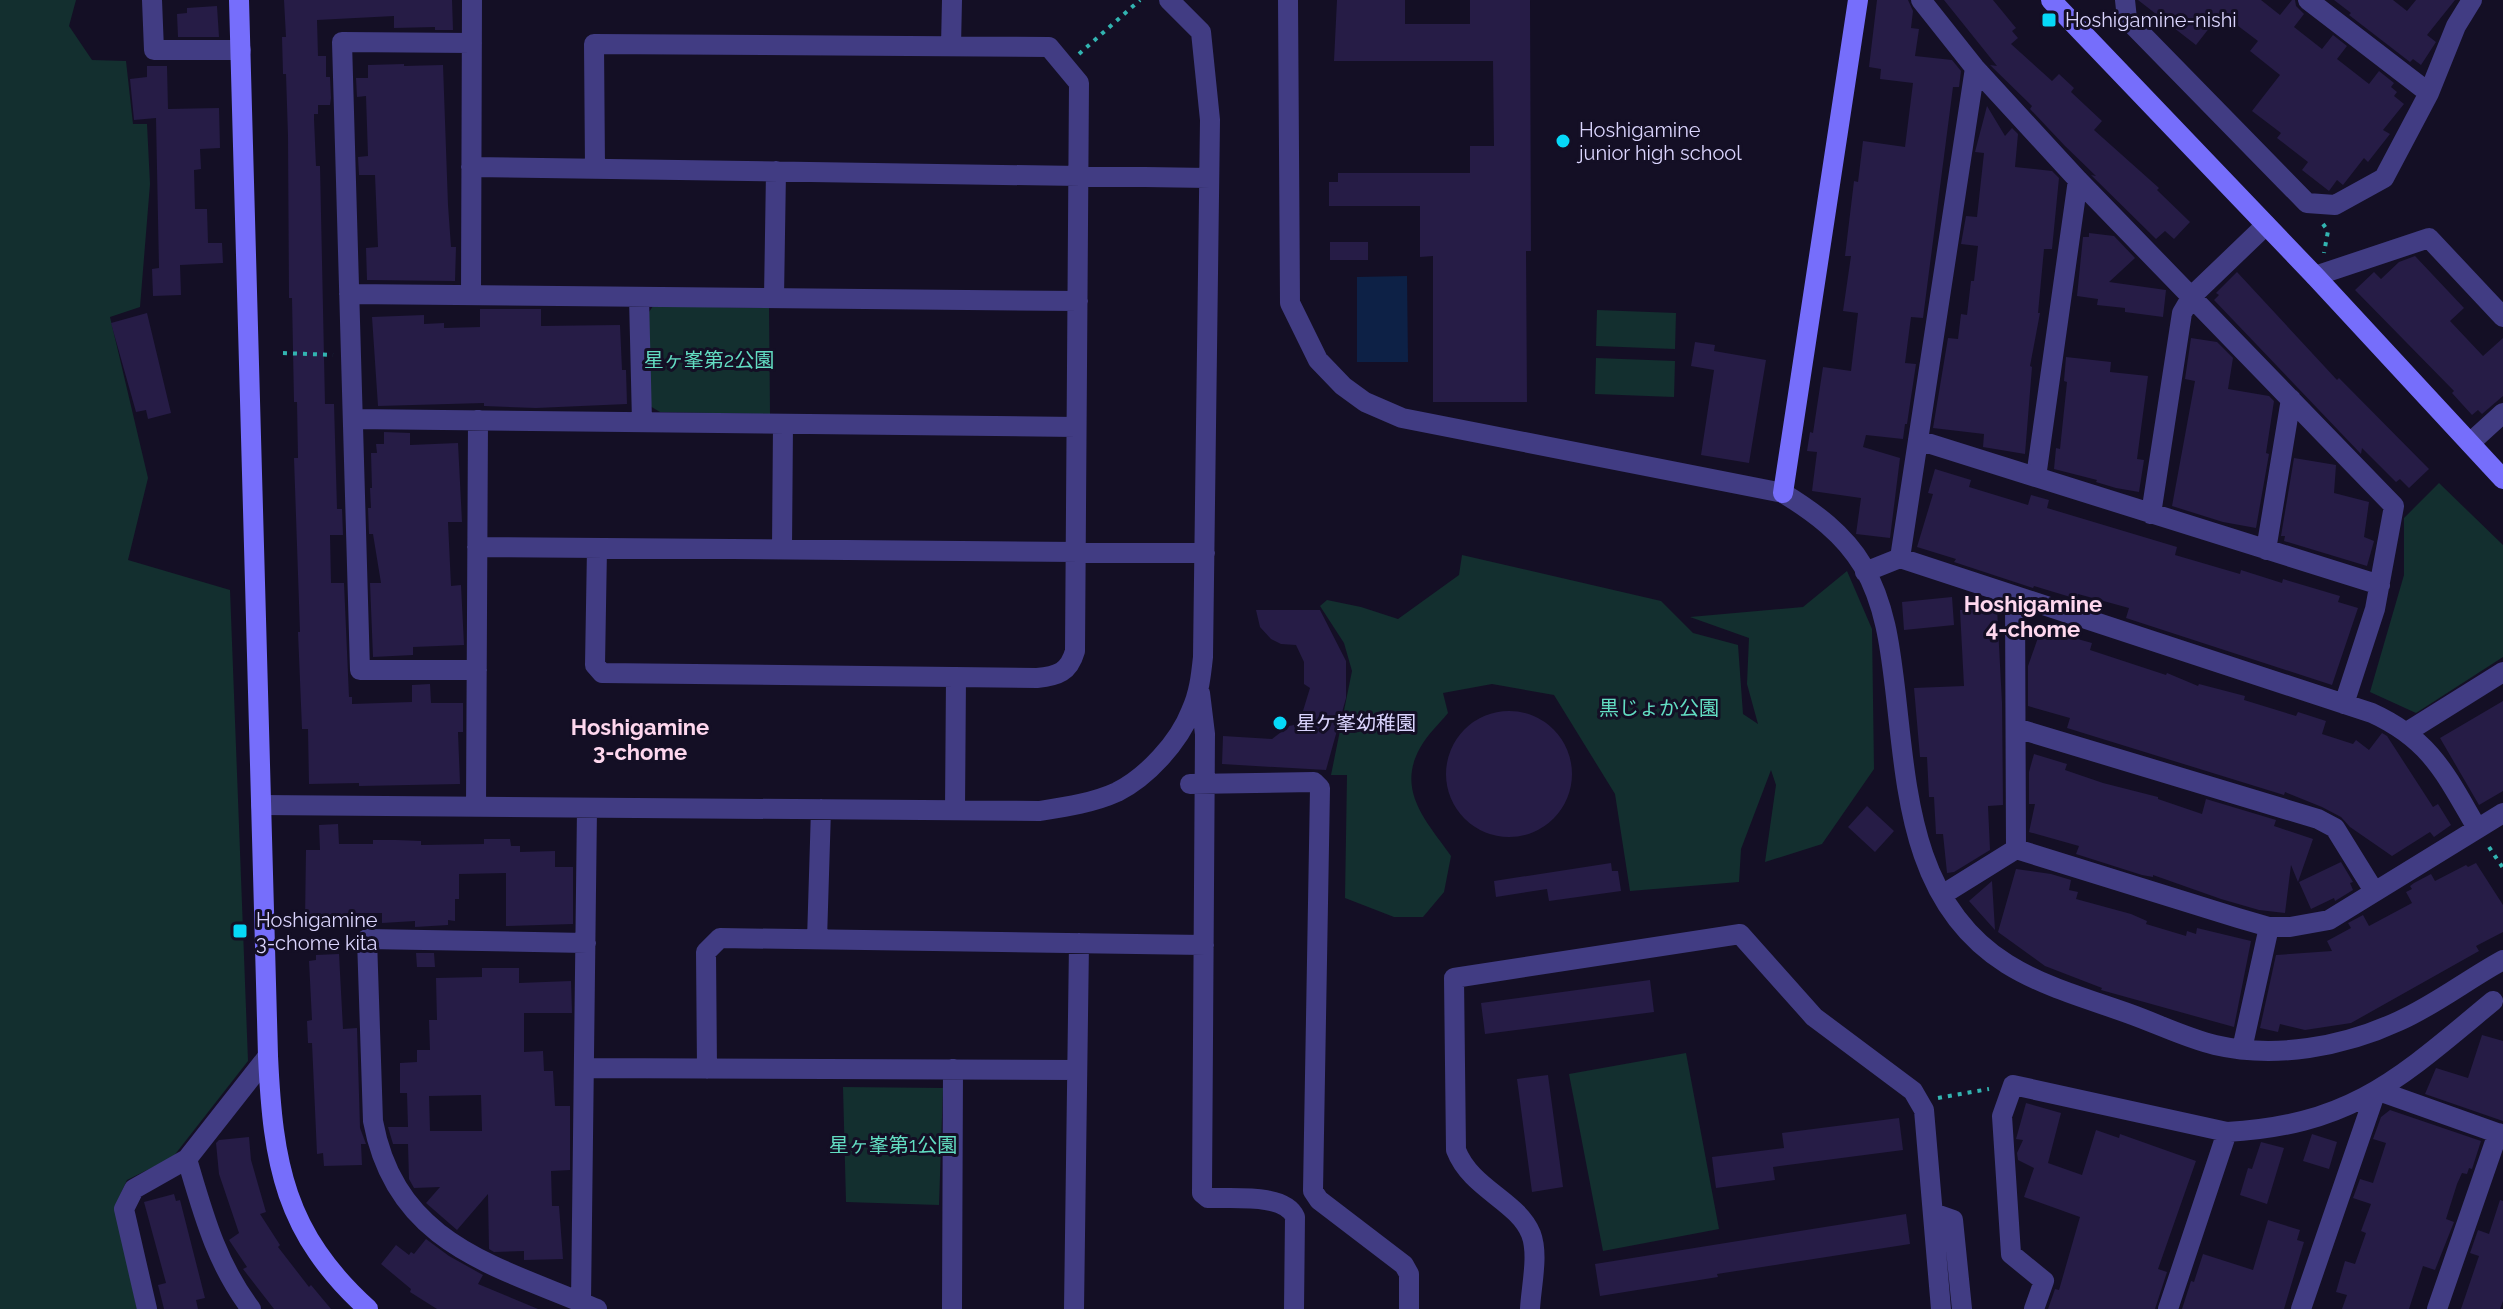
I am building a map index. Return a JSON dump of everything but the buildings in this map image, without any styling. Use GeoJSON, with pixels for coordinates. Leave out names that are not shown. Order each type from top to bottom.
{"type":"FeatureCollection","features":[{"type":"Feature","properties":{"kind":"street"},"geometry":{"type":"LineString","coordinates":[[152,0],[154,50],[241,50]]}},
{"type":"Feature","properties":{"kind":"street"},"geometry":{"type":"LineString","coordinates":[[239,0],[268,1056],[273,1137],[280,1174],[291,1206],[324,1264],[368,1309]]}},
{"type":"Feature","properties":{"kind":"street"},"geometry":{"type":"LineString","coordinates":[[471,295],[472,0]]}},
{"type":"Feature","properties":{"kind":"street"},"geometry":{"type":"LineString","coordinates":[[951,46],[952,0]]}},
{"type":"Feature","properties":{"kind":"street"},"geometry":{"type":"LineString","coordinates":[[261,805],[1039,811],[1076,805],[1116,792],[1137,779],[1159,759],[1190,714],[1199,689],[1203,657],[1210,120],[1201,32],[1169,0]]}},
{"type":"Feature","properties":{"kind":"street"},"geometry":{"type":"LineString","coordinates":[[1288,0],[1290,303],[1318,360],[1343,386],[1365,402],[1402,418],[1783,493],[1815,513],[1837,533],[1865,572],[1888,628],[1909,810],[1921,853],[1942,895],[1976,939],[2005,963],[2044,984],[2215,1045],[2284,1051],[2361,1036],[2400,1021],[2503,960]]}},
{"type":"Feature","properties":{"kind":"street"},"geometry":{"type":"LineString","coordinates":[[1783,493],[1858,0]]}},
{"type":"Feature","properties":{"kind":"street"},"geometry":{"type":"LineString","coordinates":[[1921,0],[1975,68],[2078,180],[2394,506],[2375,609],[2344,704]]}},
{"type":"Feature","properties":{"kind":"street"},"geometry":{"type":"LineString","coordinates":[[2051,0],[2314,275],[2503,479]]}},
{"type":"Feature","properties":{"kind":"street"},"geometry":{"type":"LineString","coordinates":[[2125,0],[2127,19],[2307,203],[2335,205],[2384,178],[2429,93],[2456,26],[2472,0]]}},
{"type":"Feature","properties":{"kind":"street"},"geometry":{"type":"LineString","coordinates":[[2308,0],[2429,93]]}},
{"type":"Feature","properties":{"kind":"street"},"geometry":{"type":"LineString","coordinates":[[472,43],[342,42],[360,670],[477,670]]}},
{"type":"Feature","properties":{"kind":"street"},"geometry":{"type":"LineString","coordinates":[[595,168],[594,44],[1049,47],[1079,83],[1075,651],[1072,663],[1064,673],[1037,678],[602,673],[595,665],[597,548]]}},
{"type":"Feature","properties":{"kind":"street"},"geometry":{"type":"LineString","coordinates":[[1900,558],[1975,68]]}},
{"type":"Feature","properties":{"kind":"street"},"geometry":{"type":"LineString","coordinates":[[471,167],[1209,178]]}},
{"type":"Feature","properties":{"kind":"street"},"geometry":{"type":"LineString","coordinates":[[774,298],[776,171]]}},
{"type":"Feature","properties":{"kind":"street"},"geometry":{"type":"LineString","coordinates":[[2036,477],[2078,180]]}},
{"type":"Feature","properties":{"kind":"street"},"geometry":{"type":"LineString","coordinates":[[2151,514],[2182,313],[2192,296],[2266,225]]}},
{"type":"Feature","properties":{"kind":"street"},"geometry":{"type":"LineString","coordinates":[[2314,275],[2429,238],[2503,317]]}},
{"type":"Feature","properties":{"kind":"street"},"geometry":{"type":"LineString","coordinates":[[349,294],[1078,301]]}},
{"type":"Feature","properties":{"kind":"street"},"geometry":{"type":"LineString","coordinates":[[639,297],[642,422]]}},
{"type":"Feature","properties":{"kind":"street"},"geometry":{"type":"LineString","coordinates":[[2266,550],[2291,399]]}},
{"type":"Feature","properties":{"kind":"street"},"geometry":{"type":"LineString","coordinates":[[2470,443],[2503,413]]}},
{"type":"Feature","properties":{"kind":"street"},"geometry":{"type":"LineString","coordinates":[[353,419],[1076,427]]}},
{"type":"Feature","properties":{"kind":"street"},"geometry":{"type":"LineString","coordinates":[[476,807],[478,420]]}},
{"type":"Feature","properties":{"kind":"street"},"geometry":{"type":"LineString","coordinates":[[782,549],[783,424]]}},
{"type":"Feature","properties":{"kind":"street"},"geometry":{"type":"LineString","coordinates":[[1918,440],[2380,585]]}},
{"type":"Feature","properties":{"kind":"street"},"geometry":{"type":"LineString","coordinates":[[477,547],[1205,553]]}},
{"type":"Feature","properties":{"kind":"street"},"geometry":{"type":"LineString","coordinates":[[1865,572],[1900,558],[2391,721],[2430,751],[2477,828]]}},
{"type":"Feature","properties":{"kind":"street"},"geometry":{"type":"LineString","coordinates":[[2015,596],[2016,849]]}},
{"type":"Feature","properties":{"kind":"street"},"geometry":{"type":"LineString","coordinates":[[2407,732],[2503,672]]}},
{"type":"Feature","properties":{"kind":"street"},"geometry":{"type":"LineString","coordinates":[[955,810],[956,677]]}},
{"type":"Feature","properties":{"kind":"street"},"geometry":{"type":"LineString","coordinates":[[1199,689],[1205,734],[1198,784],[1204,945],[1202,1193],[1208,1198],[1278,1201],[1292,1209],[1295,1217],[1294,1309]]}},
{"type":"Feature","properties":{"kind":"street"},"geometry":{"type":"LineString","coordinates":[[2016,728],[2318,819],[2335,828],[2374,891]]}},
{"type":"Feature","properties":{"kind":"street"},"geometry":{"type":"LineString","coordinates":[[1198,784],[1314,782],[1320,788],[1313,1191],[1319,1200],[1404,1265],[1409,1274],[1409,1309]]}},
{"type":"Feature","properties":{"kind":"street"},"geometry":{"type":"LineString","coordinates":[[586,943],[367,939],[373,1121],[387,1171],[426,1223],[457,1249],[589,1306],[584,1068],[586,943],[587,808]]}},
{"type":"Feature","properties":{"kind":"street"},"geometry":{"type":"LineString","coordinates":[[817,940],[821,809]]}},
{"type":"Feature","properties":{"kind":"street"},"geometry":{"type":"LineString","coordinates":[[1942,895],[2016,849],[2269,927],[2307,926],[2329,920],[2503,813]]}},
{"type":"Feature","properties":{"kind":"street"},"geometry":{"type":"LineString","coordinates":[[2242,1049],[2269,927]]}},
{"type":"Feature","properties":{"kind":"street"},"geometry":{"type":"LineString","coordinates":[[1530,1309],[1534,1247],[1531,1232],[1521,1218],[1471,1176],[1456,1150],[1454,978],[1740,934],[1814,1017],[1913,1091],[1920,1101],[1924,1110],[1941,1309]]}},
{"type":"Feature","properties":{"kind":"street"},"geometry":{"type":"LineString","coordinates":[[707,1069],[706,952],[720,938],[1204,945]]}},
{"type":"Feature","properties":{"kind":"street"},"geometry":{"type":"LineString","coordinates":[[1074,1309],[1079,943]]}},
{"type":"Feature","properties":{"kind":"street"},"geometry":{"type":"LineString","coordinates":[[2034,1309],[2044,1281],[2011,1254],[2002,1116],[2013,1085],[2227,1132],[2262,1130],[2317,1119],[2377,1092],[2402,1076],[2498,1003],[2477,974]]}},
{"type":"Feature","properties":{"kind":"street"},"geometry":{"type":"LineString","coordinates":[[147,1309],[124,1209],[134,1189],[187,1159],[268,1056]]}},
{"type":"Feature","properties":{"kind":"street"},"geometry":{"type":"LineString","coordinates":[[584,1068],[1077,1070]]}},
{"type":"Feature","properties":{"kind":"street"},"geometry":{"type":"LineString","coordinates":[[952,1309],[953,1069]]}},
{"type":"Feature","properties":{"kind":"street"},"geometry":{"type":"LineString","coordinates":[[2377,1092],[2500,1134],[2437,1309]]}},
{"type":"Feature","properties":{"kind":"street"},"geometry":{"type":"LineString","coordinates":[[2301,1309],[2377,1092]]}},
{"type":"Feature","properties":{"kind":"street"},"geometry":{"type":"LineString","coordinates":[[2168,1309],[2227,1132]]}},
{"type":"Feature","properties":{"kind":"street"},"geometry":{"type":"LineString","coordinates":[[187,1159],[211,1239],[238,1292],[251,1309]]}},
{"type":"Feature","properties":{"kind":"street"},"geometry":{"type":"LineString","coordinates":[[1933,1213],[1953,1220],[1962,1309]]}},
{"type":"Feature","properties":{"kind":"path"},"geometry":{"type":"LineString","coordinates":[[1065,66],[1140,0]]}},
{"type":"Feature","properties":{"kind":"path"},"geometry":{"type":"LineString","coordinates":[[2307,203],[2328,231],[2323,257],[2314,275]]}},
{"type":"Feature","properties":{"kind":"path"},"geometry":{"type":"LineString","coordinates":[[283,353],[351,356]]}},
{"type":"Feature","properties":{"kind":"path"},"geometry":{"type":"LineString","coordinates":[[1920,1101],[2013,1085]]}},
{"type":"Feature","properties":{"kind":"green space"},"geometry":{"type":"Polygon","coordinates":[[[0,0],[76,0],[69,26],[92,60],[126,61],[133,124],[147,124],[150,184],[140,307],[110,317],[148,478],[128,560],[230,590],[248,1061],[173,1157],[127,1180],[115,1206],[137,1309],[0,1309],[0,0]]]}},
{"type":"Feature","properties":{"kind":"green space","name":"星ヶ峯第2公園"},"geometry":{"type":"Polygon","coordinates":[[[653,306],[769,308],[770,414],[660,412],[650,406],[647,315],[653,306]]]}},
{"type":"Feature","properties":{"kind":"green space"},"geometry":{"type":"Polygon","coordinates":[[[1597,310],[1676,313],[1675,349],[1596,346],[1597,310]]]}},
{"type":"Feature","properties":{"kind":"green space"},"geometry":{"type":"Polygon","coordinates":[[[1596,358],[1675,361],[1674,397],[1595,394],[1596,358]]]}},
{"type":"Feature","properties":{"kind":"green space"},"geometry":{"type":"Polygon","coordinates":[[[2439,483],[2503,545],[2503,657],[2416,713],[2370,692],[2404,575],[2404,518],[2439,483]]]}},
{"type":"Feature","properties":{"kind":"green space","name":"黒じょか公園"},"geometry":{"type":"Polygon","coordinates":[[[1462,555],[1661,601],[1693,633],[1738,645],[1743,714],[1758,724],[1747,684],[1749,638],[1690,617],[1803,607],[1847,571],[1872,629],[1874,769],[1822,844],[1765,862],[1776,785],[1771,770],[1741,849],[1739,882],[1630,891],[1615,794],[1554,695],[1492,684],[1443,693],[1448,713],[1420,748],[1411,778],[1413,792],[1424,818],[1451,856],[1444,892],[1423,917],[1394,917],[1345,898],[1347,775],[1331,775],[1352,671],[1344,643],[1320,606],[1327,600],[1398,619],[1459,575],[1462,555]]]}},
{"type":"Feature","properties":{"kind":"green space"},"geometry":{"type":"Polygon","coordinates":[[[1686,1053],[1719,1229],[1603,1251],[1569,1074],[1686,1053]]]}},
{"type":"Feature","properties":{"kind":"green space","name":"星ヶ峯第1公園"},"geometry":{"type":"Polygon","coordinates":[[[843,1087],[943,1088],[939,1205],[846,1202],[843,1087]]]}},
{"type":"Feature","properties":{"kind":"water"},"geometry":{"type":"Polygon","coordinates":[[[1407,276],[1408,362],[1357,362],[1357,277],[1407,276]]]}},
{"type":"Feature","properties":{"kind":"place","name":"Hoshigamine-nishi"},"geometry":{"type":"Point","coordinates":[2049,20]}},
{"type":"Feature","properties":{"kind":"place","name":"Hoshigamine junior high school"},"geometry":{"type":"Point","coordinates":[1563,141]}},
{"type":"Feature","properties":{"kind":"place","name":"星ケ峯幼稚園"},"geometry":{"type":"Point","coordinates":[1280,723]}},
{"type":"Feature","properties":{"kind":"place","name":"Hoshigamine 3-chome kita"},"geometry":{"type":"Point","coordinates":[240,931]}},
{"type":"Feature","properties":{"kind":"district","name":"Hoshigamine 4-chome"},"geometry":{"type":"Point","coordinates":[2033,616]}},
{"type":"Feature","properties":{"kind":"district","name":"Hoshigamine 3-chome"},"geometry":{"type":"Point","coordinates":[640,740]}}]}
